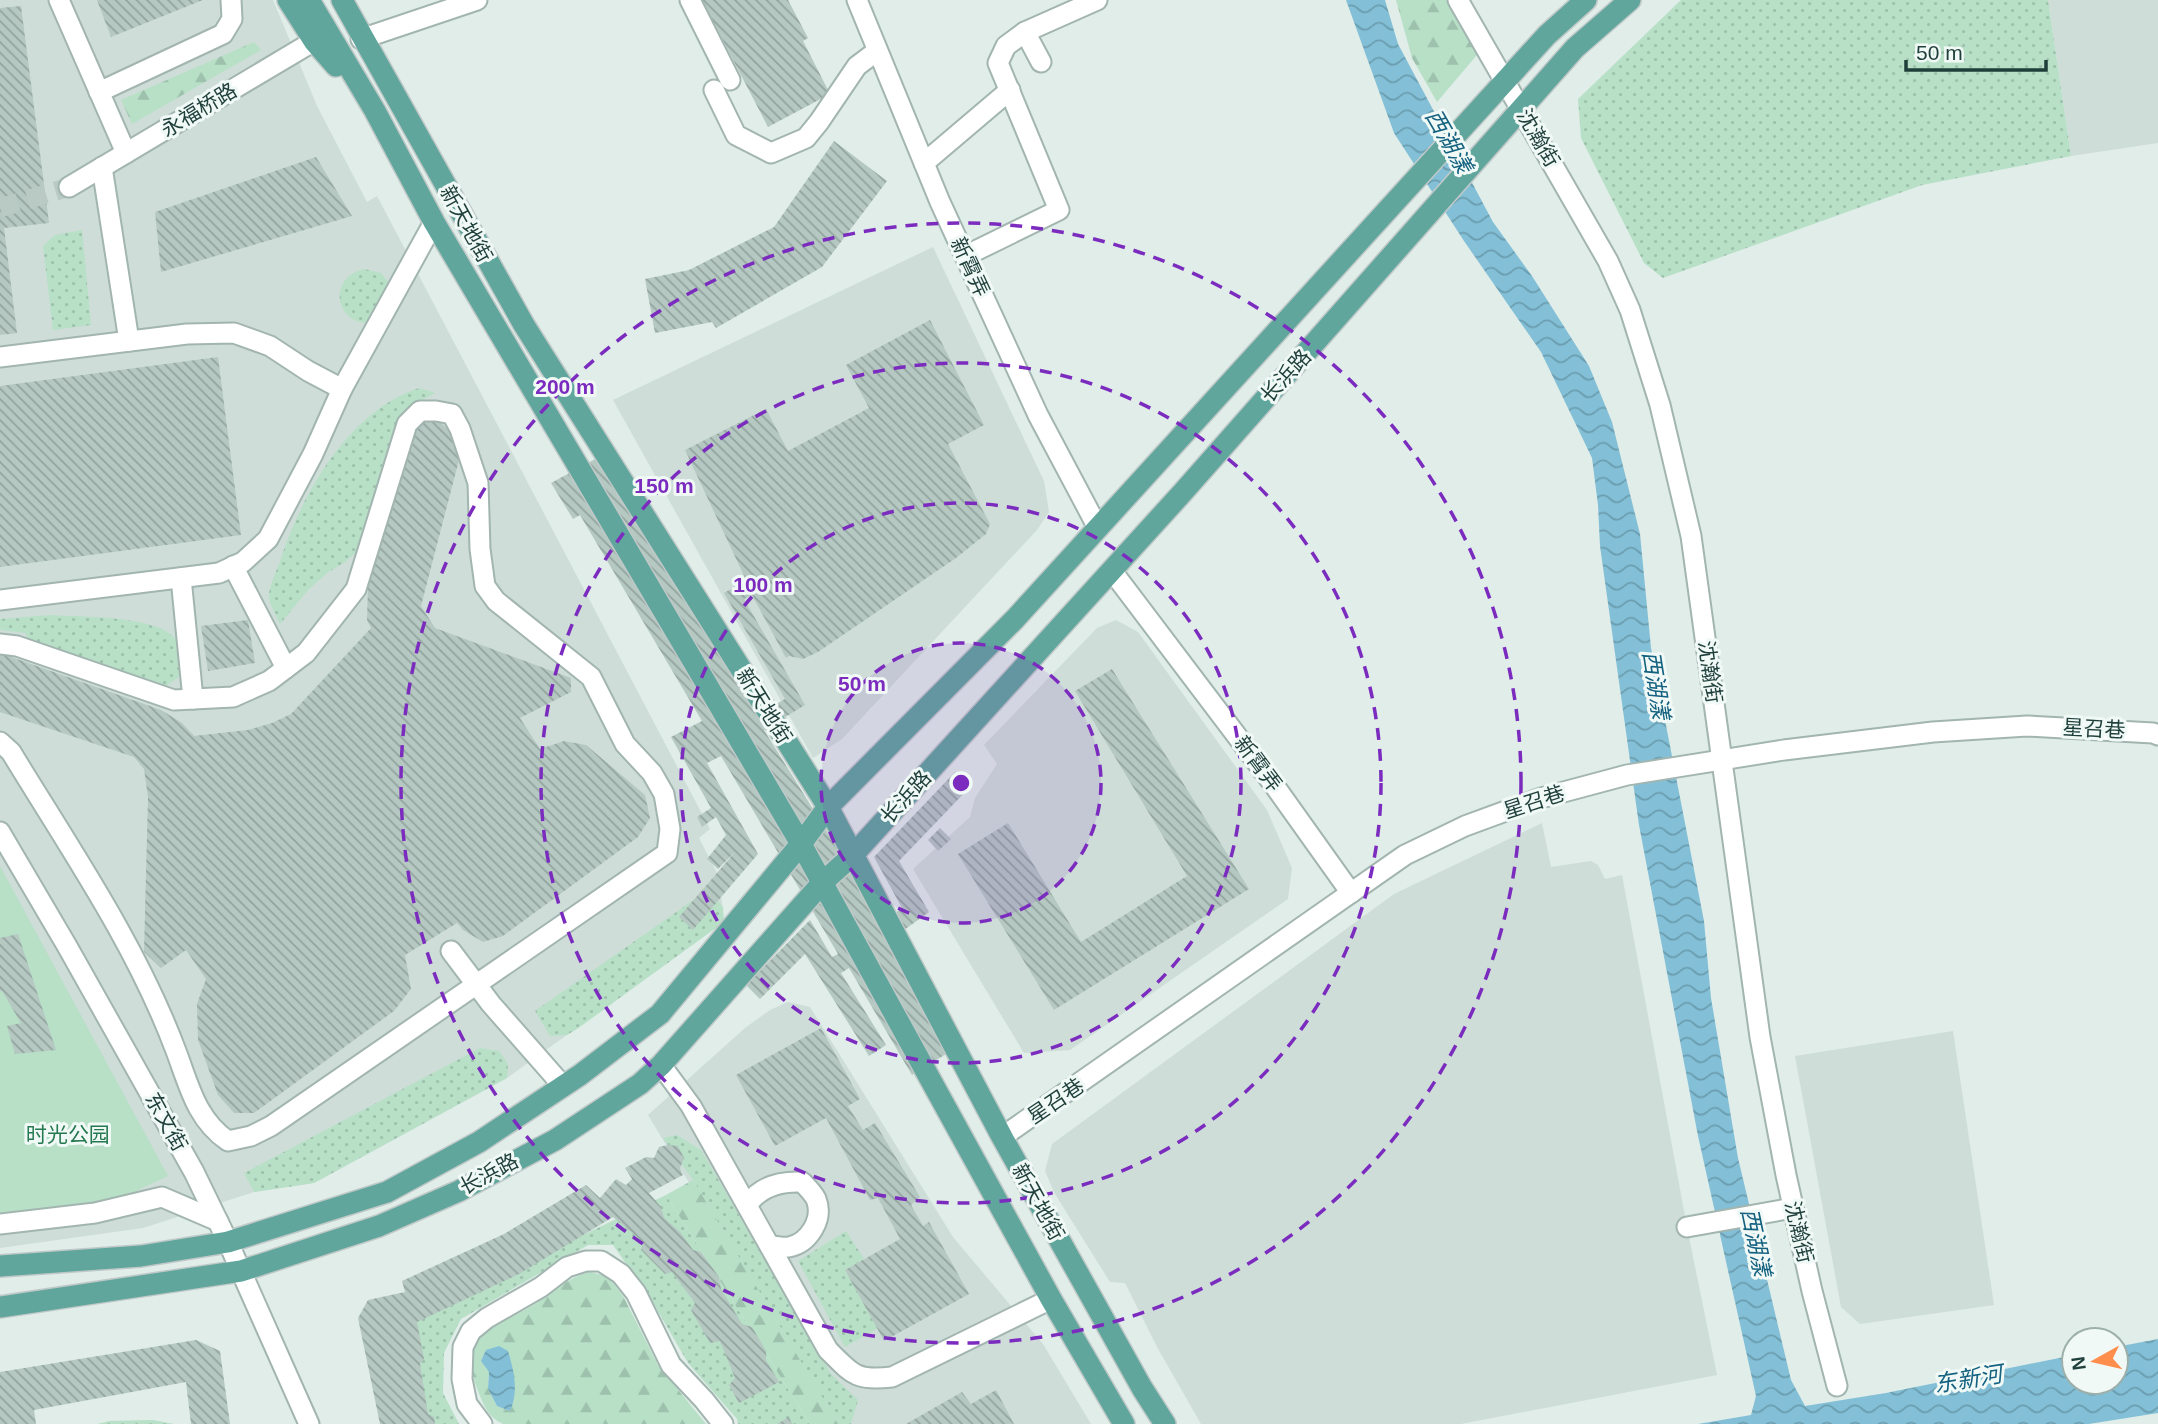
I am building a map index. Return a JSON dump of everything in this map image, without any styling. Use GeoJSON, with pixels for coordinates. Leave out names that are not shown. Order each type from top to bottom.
{"type":"FeatureCollection","features":[{"type":"Feature","properties":{"kind":"main road"},"geometry":{"type":"LineString","coordinates":[[288,0],[322,39]]}},
{"type":"Feature","properties":{"kind":"main road"},"geometry":{"type":"LineString","coordinates":[[309,0],[322,39]]}},
{"type":"Feature","properties":{"kind":"main road","name":"新天地街"},"geometry":{"type":"LineString","coordinates":[[342,0],[361,39],[524,326],[828,807],[1002,1137],[1142,1388],[1165,1424]]}},
{"type":"Feature","properties":{"kind":"main road","name":"长浜路"},"geometry":{"type":"LineString","coordinates":[[0,1266],[141,1256],[228,1242],[387,1192],[479,1142],[563,1086],[660,1014],[802,844],[828,807],[1015,619],[1415,178],[1547,35],[1586,0]]}},
{"type":"Feature","properties":{"kind":"main road","name":"长浜路"},"geometry":{"type":"LineString","coordinates":[[0,1307],[241,1271],[379,1226],[459,1191],[555,1140],[640,1084],[662,1065],[823,883],[853,855],[1112,571],[1575,48],[1630,0]]}},
{"type":"Feature","properties":{"kind":"main road","name":"新天地街"},"geometry":{"type":"LineString","coordinates":[[322,39],[375,111],[434,222],[802,844],[1051,1299],[1124,1424]]}},
{"type":"Feature","properties":{"kind":"street"},"geometry":{"type":"LineString","coordinates":[[59,0],[126,153]]}},
{"type":"Feature","properties":{"kind":"street"},"geometry":{"type":"LineString","coordinates":[[99,92],[223,34],[232,19],[231,0]]}},
{"type":"Feature","properties":{"kind":"street"},"geometry":{"type":"LineString","coordinates":[[361,39],[477,0]]}},
{"type":"Feature","properties":{"kind":"street"},"geometry":{"type":"LineString","coordinates":[[690,0],[722,85],[736,135],[771,153],[806,138],[857,66],[877,51]]}},
{"type":"Feature","properties":{"kind":"street","name":"新霄弄"},"geometry":{"type":"LineString","coordinates":[[857,0],[965,256],[1038,415],[1098,528]]}},
{"type":"Feature","properties":{"kind":"street"},"geometry":{"type":"LineString","coordinates":[[965,256],[1059,210],[998,63],[1006,46],[1025,32],[1097,0]]}},
{"type":"Feature","properties":{"kind":"street","name":"沈瀚街"},"geometry":{"type":"LineString","coordinates":[[1458,0],[1608,261],[1630,310],[1660,405],[1691,536],[1786,1210],[1837,1386]]}},
{"type":"Feature","properties":{"kind":"street"},"geometry":{"type":"LineString","coordinates":[[1025,32],[1041,62]]}},
{"type":"Feature","properties":{"kind":"street","name":"永福桥路"},"geometry":{"type":"LineString","coordinates":[[69,187],[322,39]]}},
{"type":"Feature","properties":{"kind":"street"},"geometry":{"type":"LineString","coordinates":[[924,163],[1010,90]]}},
{"type":"Feature","properties":{"kind":"street"},"geometry":{"type":"LineString","coordinates":[[102,167],[128,341]]}},
{"type":"Feature","properties":{"kind":"street"},"geometry":{"type":"LineString","coordinates":[[0,600],[219,573],[243,562],[268,538],[313,454],[342,388],[434,222]]}},
{"type":"Feature","properties":{"kind":"street"},"geometry":{"type":"LineString","coordinates":[[0,357],[187,334],[234,333],[270,346],[308,371],[342,388]]}},
{"type":"Feature","properties":{"kind":"street"},"geometry":{"type":"LineString","coordinates":[[0,643],[17,646],[174,700],[233,696],[269,681],[306,653],[356,589],[407,424],[420,411],[452,414],[460,429],[478,484],[480,549],[485,586],[496,601],[591,677],[625,744],[652,773],[664,794],[670,829],[667,853],[271,1126],[251,1136],[228,1140],[215,1132],[196,1107],[176,1048],[132,951],[10,752],[0,742]]}},
{"type":"Feature","properties":{"kind":"street"},"geometry":{"type":"LineString","coordinates":[[233,566],[286,668]]}},
{"type":"Feature","properties":{"kind":"street","name":"新霄弄"},"geometry":{"type":"LineString","coordinates":[[1112,571],[1274,785],[1351,893]]}},
{"type":"Feature","properties":{"kind":"street"},"geometry":{"type":"LineString","coordinates":[[181,578],[193,699]]}},
{"type":"Feature","properties":{"kind":"street","name":"星召巷"},"geometry":{"type":"LineString","coordinates":[[1002,1137],[1405,855],[1465,826],[1541,797],[1627,775],[1784,750],[1933,732],[2027,726],[2158,735]]}},
{"type":"Feature","properties":{"kind":"street"},"geometry":{"type":"LineString","coordinates":[[0,759],[15,783]]}},
{"type":"Feature","properties":{"kind":"street","name":"东文街"},"geometry":{"type":"LineString","coordinates":[[0,832],[194,1171],[309,1424]]}},
{"type":"Feature","properties":{"kind":"street"},"geometry":{"type":"LineString","coordinates":[[451,951],[563,1086]]}},
{"type":"Feature","properties":{"kind":"street"},"geometry":{"type":"LineString","coordinates":[[662,1065],[691,1106],[828,1350],[851,1374],[870,1380],[892,1377],[1051,1299]]}},
{"type":"Feature","properties":{"kind":"street"},"geometry":{"type":"LineString","coordinates":[[748,1204],[757,1192],[787,1181],[802,1182],[815,1197],[819,1212],[815,1226],[805,1239],[789,1247],[771,1246]]}},
{"type":"Feature","properties":{"kind":"street"},"geometry":{"type":"LineString","coordinates":[[0,1224],[95,1213],[162,1197],[218,1221]]}},
{"type":"Feature","properties":{"kind":"street"},"geometry":{"type":"LineString","coordinates":[[1687,1227],[1786,1210]]}},
{"type":"Feature","properties":{"kind":"street"},"geometry":{"type":"LineString","coordinates":[[482,1424],[467,1404],[462,1380],[463,1347],[471,1331],[487,1318],[541,1287],[567,1267],[586,1261],[601,1261],[621,1274],[636,1293],[671,1365],[704,1399],[723,1424]]}},
{"type":"Feature","properties":{"kind":"shaded area"},"geometry":{"type":"Polygon","coordinates":[[[0,0],[273,0],[317,106],[367,202],[377,196],[710,829],[699,838],[719,877],[724,922],[507,1078],[314,1183],[254,1192],[143,1228],[0,1248],[0,0]]]}},
{"type":"Feature","properties":{"kind":"shaded area"},"geometry":{"type":"Polygon","coordinates":[[[2048,0],[2158,0],[2158,143],[2071,156],[2048,0]]]}},
{"type":"Feature","properties":{"kind":"shaded area"},"geometry":{"type":"Polygon","coordinates":[[[933,247],[1044,481],[1049,512],[1037,530],[842,739],[813,758],[613,400],[933,247]]]}},
{"type":"Feature","properties":{"kind":"shaded area"},"geometry":{"type":"Polygon","coordinates":[[[1116,620],[1138,632],[1267,810],[1292,868],[1288,899],[1070,1050],[1024,1053],[913,869],[970,817],[975,798],[997,764],[984,745],[1097,628],[1116,620]]]}},
{"type":"Feature","properties":{"kind":"shaded area"},"geometry":{"type":"Polygon","coordinates":[[[1542,823],[1551,867],[1591,861],[1598,865],[1605,879],[1622,875],[1717,1375],[1461,1424],[1201,1424],[1157,1347],[1125,1283],[1110,1282],[1055,1194],[1045,1171],[1052,1144],[1394,894],[1542,823]]]}},
{"type":"Feature","properties":{"kind":"shaded area"},"geometry":{"type":"Polygon","coordinates":[[[788,1002],[810,1007],[953,1237],[1043,1344],[1091,1424],[835,1424],[648,1115],[745,1028],[770,1010],[788,1002]]]}},
{"type":"Feature","properties":{"kind":"shaded area"},"geometry":{"type":"Polygon","coordinates":[[[1953,1031],[1994,1305],[1860,1324],[1841,1307],[1795,1056],[1953,1031]]]}},
{"type":"Feature","properties":{"kind":"green space"},"geometry":{"type":"Polygon","coordinates":[[[1396,0],[1454,0],[1482,49],[1437,102],[1412,58],[1396,0]]]}},
{"type":"Feature","properties":{"kind":"green space"},"geometry":{"type":"Polygon","coordinates":[[[1681,0],[2048,0],[2071,156],[1922,185],[1663,278],[1644,263],[1581,138],[1578,99],[1681,0]]]}},
{"type":"Feature","properties":{"kind":"green space"},"geometry":{"type":"Polygon","coordinates":[[[254,42],[261,50],[132,124],[121,100],[254,42]]]}},
{"type":"Feature","properties":{"kind":"green space"},"geometry":{"type":"Polygon","coordinates":[[[82,230],[91,325],[53,330],[43,246],[55,235],[82,230]]]}},
{"type":"Feature","properties":{"kind":"green space"},"geometry":{"type":"Polygon","coordinates":[[[364,269],[381,273],[392,287],[374,323],[351,318],[340,301],[344,282],[352,274],[364,269]]]}},
{"type":"Feature","properties":{"kind":"green space"},"geometry":{"type":"Polygon","coordinates":[[[419,388],[435,393],[406,409],[393,438],[361,548],[308,590],[280,624],[270,601],[270,590],[290,533],[316,481],[350,434],[371,415],[394,399],[419,388]]]}},
{"type":"Feature","properties":{"kind":"green space"},"geometry":{"type":"Polygon","coordinates":[[[51,615],[118,619],[155,626],[168,632],[177,641],[180,650],[178,678],[161,689],[30,645],[25,633],[0,630],[0,619],[51,615]]]}},
{"type":"Feature","properties":{"kind":"green space","name":"时光公园"},"geometry":{"type":"Polygon","coordinates":[[[0,866],[168,1176],[123,1197],[0,1220],[0,866]]]}},
{"type":"Feature","properties":{"kind":"green space"},"geometry":{"type":"Polygon","coordinates":[[[702,894],[712,895],[723,907],[724,922],[577,1029],[567,1035],[550,1036],[535,1011],[702,894]]]}},
{"type":"Feature","properties":{"kind":"green space"},"geometry":{"type":"Polygon","coordinates":[[[480,1048],[499,1051],[508,1064],[507,1078],[314,1183],[254,1192],[244,1173],[480,1048]]]}},
{"type":"Feature","properties":{"kind":"green space"},"geometry":{"type":"Polygon","coordinates":[[[677,1135],[701,1150],[831,1374],[858,1400],[851,1424],[838,1424],[693,1180],[663,1138],[677,1135]]]}},
{"type":"Feature","properties":{"kind":"green space"},"geometry":{"type":"Polygon","coordinates":[[[693,1180],[838,1424],[810,1424],[666,1195],[693,1180]]]}},
{"type":"Feature","properties":{"kind":"green space"},"geometry":{"type":"Polygon","coordinates":[[[666,1195],[810,1424],[738,1424],[737,1419],[688,1363],[652,1301],[613,1245],[588,1245],[461,1319],[444,1353],[443,1393],[459,1424],[423,1424],[401,1323],[666,1195]]]}},
{"type":"Feature","properties":{"kind":"green space"},"geometry":{"type":"Polygon","coordinates":[[[846,1231],[864,1259],[845,1270],[878,1328],[845,1347],[798,1261],[846,1231]]]}},
{"type":"Feature","properties":{"kind":"green space"},"geometry":{"type":"Polygon","coordinates":[[[590,1272],[609,1277],[623,1296],[658,1365],[706,1424],[503,1424],[490,1414],[480,1396],[472,1371],[472,1355],[476,1343],[496,1326],[590,1272]],[[489,1372],[488,1389],[497,1406],[510,1411],[489,1372]]]}},
{"type":"Feature","properties":{"kind":"green space"},"geometry":{"type":"Polygon","coordinates":[[[153,1420],[174,1424],[97,1424],[109,1421],[153,1420]]]}},
{"type":"Feature","properties":{"kind":"water"},"geometry":{"type":"Polygon","coordinates":[[[1346,0],[1385,0],[1398,44],[1493,222],[1532,276],[1589,366],[1612,422],[1640,534],[1651,648],[1704,921],[1711,998],[1738,1158],[1791,1380],[1805,1406],[1886,1393],[2060,1358],[2060,1396],[2130,1396],[2130,1344],[2158,1339],[2158,1413],[2089,1424],[1698,1424],[1751,1415],[1756,1396],[1698,1136],[1639,825],[1600,546],[1592,458],[1541,352],[1394,133],[1346,0]]]}},
{"type":"Feature","properties":{"kind":"water"},"geometry":{"type":"Polygon","coordinates":[[[499,1346],[508,1351],[514,1373],[515,1389],[510,1411],[497,1406],[488,1389],[489,1372],[481,1361],[486,1350],[499,1346]]]}},
{"type":"Feature","properties":{"kind":"building"},"geometry":{"type":"Polygon","coordinates":[[[97,0],[203,0],[111,37],[97,0]]]}},
{"type":"Feature","properties":{"kind":"building"},"geometry":{"type":"Polygon","coordinates":[[[702,0],[788,0],[808,38],[803,41],[830,94],[768,127],[702,0]]]}},
{"type":"Feature","properties":{"kind":"building"},"geometry":{"type":"Polygon","coordinates":[[[21,6],[49,223],[4,228],[17,333],[0,335],[0,8],[21,6]]]}},
{"type":"Feature","properties":{"kind":"building"},"geometry":{"type":"Polygon","coordinates":[[[834,141],[887,181],[822,267],[716,328],[712,322],[655,333],[645,279],[689,270],[774,227],[834,141]]]}},
{"type":"Feature","properties":{"kind":"building"},"geometry":{"type":"Polygon","coordinates":[[[316,157],[352,216],[161,272],[155,212],[316,157]]]}},
{"type":"Feature","properties":{"kind":"building"},"geometry":{"type":"Polygon","coordinates":[[[930,320],[984,425],[948,444],[990,524],[986,534],[956,558],[818,652],[803,659],[789,656],[786,658],[752,595],[744,599],[805,705],[764,730],[883,922],[902,908],[874,857],[955,772],[970,787],[899,861],[929,912],[893,938],[959,1046],[912,1075],[849,968],[841,973],[886,1045],[869,1056],[805,954],[760,999],[746,985],[810,920],[832,957],[838,954],[721,756],[707,763],[758,854],[693,930],[679,917],[735,852],[718,869],[707,859],[726,835],[716,817],[702,827],[697,817],[711,808],[671,737],[702,721],[580,515],[573,519],[551,483],[612,450],[625,497],[757,715],[785,699],[724,593],[746,580],[685,450],[766,409],[788,451],[869,408],[846,365],[930,320]]]}},
{"type":"Feature","properties":{"kind":"building"},"geometry":{"type":"Polygon","coordinates":[[[218,357],[241,535],[0,567],[0,386],[218,357]]]}},
{"type":"Feature","properties":{"kind":"building"},"geometry":{"type":"Polygon","coordinates":[[[435,418],[454,434],[459,460],[421,606],[435,628],[571,678],[571,692],[520,718],[540,749],[564,741],[586,745],[645,795],[650,818],[638,837],[503,936],[483,942],[463,930],[457,923],[405,955],[411,989],[394,1011],[254,1113],[234,1113],[218,1095],[198,1040],[197,1004],[206,979],[186,950],[161,968],[144,952],[148,797],[144,769],[134,757],[0,712],[0,653],[161,710],[182,723],[194,736],[248,730],[291,714],[371,628],[367,620],[368,585],[415,423],[435,418]]]}},
{"type":"Feature","properties":{"kind":"building"},"geometry":{"type":"Polygon","coordinates":[[[248,620],[255,663],[208,671],[201,626],[248,620]]]}},
{"type":"Feature","properties":{"kind":"building"},"geometry":{"type":"Polygon","coordinates":[[[1112,669],[1249,889],[1054,1010],[958,854],[1008,823],[1081,942],[1187,876],[1075,691],[1112,669]]]}},
{"type":"Feature","properties":{"kind":"building"},"geometry":{"type":"Polygon","coordinates":[[[940,828],[951,839],[938,851],[928,840],[940,828]]]}},
{"type":"Feature","properties":{"kind":"building"},"geometry":{"type":"Polygon","coordinates":[[[18,934],[56,1050],[15,1054],[7,1026],[21,1023],[0,991],[0,938],[18,934]]]}},
{"type":"Feature","properties":{"kind":"building"},"geometry":{"type":"Polygon","coordinates":[[[821,1028],[860,1099],[848,1106],[863,1130],[875,1123],[920,1197],[911,1205],[923,1226],[929,1222],[969,1294],[884,1341],[845,1270],[900,1239],[878,1198],[870,1200],[826,1118],[775,1146],[736,1075],[821,1028]]]}},
{"type":"Feature","properties":{"kind":"building"},"geometry":{"type":"Polygon","coordinates":[[[678,1146],[684,1158],[680,1168],[683,1175],[649,1193],[661,1207],[664,1218],[680,1232],[693,1250],[701,1252],[719,1277],[721,1289],[742,1324],[752,1327],[779,1382],[739,1403],[729,1385],[735,1378],[720,1341],[710,1343],[691,1310],[695,1303],[672,1272],[665,1274],[641,1250],[643,1242],[613,1217],[519,1274],[417,1322],[424,1359],[420,1364],[428,1414],[434,1417],[435,1424],[380,1424],[358,1318],[368,1300],[405,1292],[402,1281],[504,1234],[586,1185],[600,1198],[616,1179],[626,1185],[632,1179],[625,1168],[646,1157],[654,1158],[659,1147],[678,1146]]]}},
{"type":"Feature","properties":{"kind":"building"},"geometry":{"type":"Polygon","coordinates":[[[196,1340],[220,1351],[230,1424],[191,1424],[186,1382],[34,1410],[36,1424],[0,1424],[0,1372],[196,1340]]]}},
{"type":"Feature","properties":{"kind":"building"},"geometry":{"type":"Polygon","coordinates":[[[996,1390],[1014,1424],[906,1424],[962,1392],[971,1404],[996,1390]]]}},
{"type":"Feature","properties":{"kind":"building"},"geometry":{"type":"Polygon","coordinates":[[[789,1417],[792,1424],[777,1424],[789,1417]]]}},
{"type":"Feature","properties":{"kind":"tunnel"},"geometry":{"type":"LineString","coordinates":[[0,208],[69,187]]}},
{"type":"Feature","properties":{"kind":"water label","name":"西湖漾"},"geometry":{"type":"Point","coordinates":[1449,141]}},
{"type":"Feature","properties":{"kind":"water label","name":"西湖漾"},"geometry":{"type":"Point","coordinates":[1656,685]}},
{"type":"Feature","properties":{"kind":"water label","name":"西湖漾"},"geometry":{"type":"Point","coordinates":[1756,1242]}},
{"type":"Feature","properties":{"kind":"water label","name":"东新河"},"geometry":{"type":"Point","coordinates":[1968,1379]}}]}
